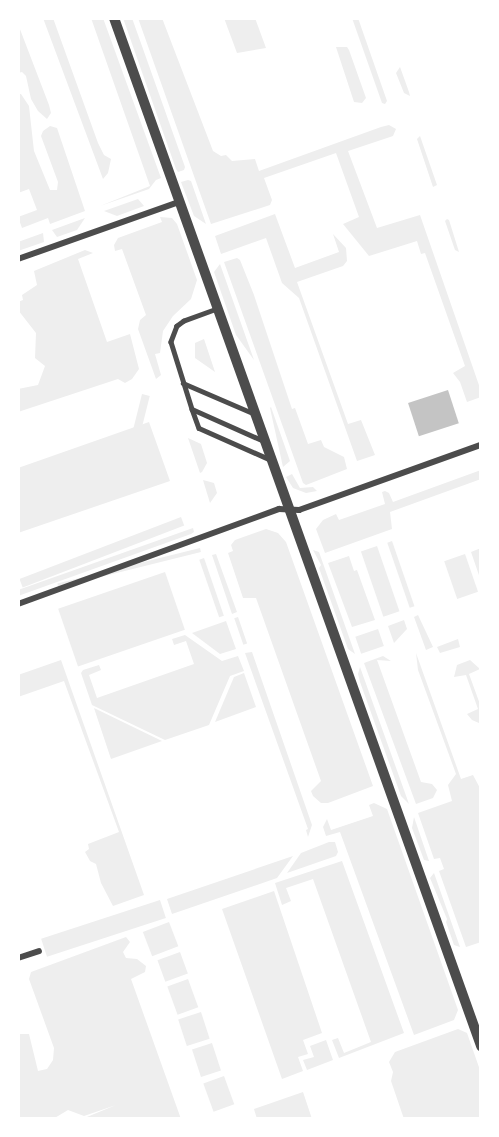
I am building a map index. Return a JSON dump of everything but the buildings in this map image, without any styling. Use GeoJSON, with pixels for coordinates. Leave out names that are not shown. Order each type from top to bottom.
{"type":"FeatureCollection","features":[{"type":"Feature","properties":{"kind":"street"},"geometry":{"type":"LineString","coordinates":[[114,18],[481,1046]]}},
{"type":"Feature","properties":{"kind":"street"},"geometry":{"type":"LineString","coordinates":[[18,259],[179,202]]}},
{"type":"Feature","properties":{"kind":"street"},"geometry":{"type":"LineString","coordinates":[[18,604],[279,508],[299,510],[481,445]]}},
{"type":"Feature","properties":{"kind":"street"},"geometry":{"type":"LineString","coordinates":[[18,958],[39,951]]}},
{"type":"Feature","properties":{"kind":"lane"},"geometry":{"type":"LineString","coordinates":[[217,309],[184,321],[173,333],[171,349],[198,428],[271,460]]}},
{"type":"Feature","properties":{"kind":"lane"},"geometry":{"type":"LineString","coordinates":[[183,383],[255,414]]}},
{"type":"Feature","properties":{"kind":"lane"},"geometry":{"type":"LineString","coordinates":[[192,409],[264,441]]}},
{"type":"Feature","properties":{"kind":"shaded area"},"geometry":{"type":"Polygon","coordinates":[[[43,18],[53,18],[98,143],[104,155],[111,159],[108,173],[103,179],[43,18]]]}},
{"type":"Feature","properties":{"kind":"shaded area"},"geometry":{"type":"Polygon","coordinates":[[[91,18],[103,18],[161,178],[156,180],[149,189],[100,206],[150,186],[91,18]]]}},
{"type":"Feature","properties":{"kind":"shaded area"},"geometry":{"type":"Polygon","coordinates":[[[123,18],[132,18],[185,167],[184,170],[178,172],[176,169],[123,18]]]}},
{"type":"Feature","properties":{"kind":"shaded area"},"geometry":{"type":"Polygon","coordinates":[[[138,18],[162,18],[213,151],[221,156],[226,155],[232,161],[255,159],[259,171],[381,127],[389,125],[396,129],[393,136],[348,151],[377,228],[420,215],[481,391],[481,397],[467,402],[460,382],[453,373],[465,366],[425,253],[421,254],[417,241],[369,256],[343,224],[359,217],[336,153],[264,178],[272,200],[270,205],[211,224],[138,18]]]}},
{"type":"Feature","properties":{"kind":"shaded area"},"geometry":{"type":"Polygon","coordinates":[[[224,18],[255,18],[266,48],[237,53],[224,18]]]}},
{"type":"Feature","properties":{"kind":"shaded area"},"geometry":{"type":"Polygon","coordinates":[[[352,18],[358,18],[387,101],[385,104],[382,103],[352,18]]]}},
{"type":"Feature","properties":{"kind":"shaded area"},"geometry":{"type":"Polygon","coordinates":[[[18,24],[49,105],[51,113],[47,119],[38,111],[31,99],[26,76],[22,72],[18,73],[18,24]]]}},
{"type":"Feature","properties":{"kind":"shaded area"},"geometry":{"type":"Polygon","coordinates":[[[336,47],[347,47],[349,50],[366,98],[362,103],[354,102],[336,47]]]}},
{"type":"Feature","properties":{"kind":"shaded area"},"geometry":{"type":"Polygon","coordinates":[[[400,67],[410,96],[404,93],[396,73],[400,67]]]}},
{"type":"Feature","properties":{"kind":"shaded area"},"geometry":{"type":"Polygon","coordinates":[[[18,94],[21,94],[29,106],[34,151],[50,190],[57,190],[58,182],[41,136],[43,131],[50,126],[57,128],[85,211],[50,224],[48,218],[22,228],[18,217],[37,210],[29,189],[18,193],[18,94]]]}},
{"type":"Feature","properties":{"kind":"shaded area"},"geometry":{"type":"Polygon","coordinates":[[[420,136],[437,185],[433,187],[417,139],[420,136]]]}},
{"type":"Feature","properties":{"kind":"shaded area"},"geometry":{"type":"Polygon","coordinates":[[[191,181],[206,224],[194,216],[181,182],[191,181]]]}},
{"type":"Feature","properties":{"kind":"shaded area"},"geometry":{"type":"Polygon","coordinates":[[[138,199],[144,206],[117,216],[104,211],[138,199]]]}},
{"type":"Feature","properties":{"kind":"shaded area"},"geometry":{"type":"Polygon","coordinates":[[[275,214],[295,268],[339,252],[333,234],[346,248],[347,261],[343,266],[297,282],[348,424],[361,420],[375,455],[357,461],[299,298],[282,283],[266,238],[221,254],[215,236],[275,214]]]}},
{"type":"Feature","properties":{"kind":"shaded area"},"geometry":{"type":"Polygon","coordinates":[[[160,217],[172,218],[177,224],[197,280],[191,299],[173,316],[163,331],[160,353],[155,354],[161,375],[156,379],[138,329],[140,320],[146,315],[122,249],[115,251],[114,245],[118,238],[162,222],[160,217]]]}},
{"type":"Feature","properties":{"kind":"shaded area"},"geometry":{"type":"Polygon","coordinates":[[[85,218],[77,230],[57,237],[52,230],[85,218]]]}},
{"type":"Feature","properties":{"kind":"shaded area"},"geometry":{"type":"Polygon","coordinates":[[[447,219],[459,252],[455,250],[445,221],[447,219]]]}},
{"type":"Feature","properties":{"kind":"shaded area"},"geometry":{"type":"Polygon","coordinates":[[[43,233],[44,242],[18,251],[18,242],[43,233]]]}},
{"type":"Feature","properties":{"kind":"shaded area"},"geometry":{"type":"Polygon","coordinates":[[[85,250],[93,253],[78,259],[107,342],[130,334],[139,369],[132,379],[125,383],[118,379],[18,412],[18,389],[38,385],[45,366],[35,358],[36,333],[18,310],[18,302],[23,300],[22,295],[37,285],[34,271],[85,250]]]}},
{"type":"Feature","properties":{"kind":"shaded area"},"geometry":{"type":"Polygon","coordinates":[[[237,258],[240,260],[254,295],[292,409],[295,408],[308,444],[321,440],[324,447],[344,457],[347,469],[306,485],[303,483],[224,262],[237,258]]]}},
{"type":"Feature","properties":{"kind":"shaded area"},"geometry":{"type":"Polygon","coordinates":[[[220,264],[254,360],[236,335],[214,272],[220,264]]]}},
{"type":"Feature","properties":{"kind":"shaded area"},"geometry":{"type":"Polygon","coordinates":[[[204,339],[215,372],[195,358],[195,343],[204,339]]]}},
{"type":"Feature","properties":{"kind":"shaded area"},"geometry":{"type":"Polygon","coordinates":[[[142,394],[150,396],[128,482],[120,480],[142,394]]]}},
{"type":"Feature","properties":{"kind":"shaded area"},"geometry":{"type":"Polygon","coordinates":[[[270,408],[290,461],[283,467],[270,408]]]}},
{"type":"Feature","properties":{"kind":"shaded area"},"geometry":{"type":"Polygon","coordinates":[[[149,422],[170,481],[18,533],[18,468],[149,422]]]}},
{"type":"Feature","properties":{"kind":"shaded area"},"geometry":{"type":"Polygon","coordinates":[[[188,438],[201,444],[207,463],[200,473],[188,438]]]}},
{"type":"Feature","properties":{"kind":"shaded area"},"geometry":{"type":"Polygon","coordinates":[[[481,470],[481,479],[390,512],[392,529],[325,553],[316,529],[323,520],[336,514],[339,520],[385,504],[382,492],[385,491],[389,493],[393,502],[481,470]]]}},
{"type":"Feature","properties":{"kind":"shaded area"},"geometry":{"type":"Polygon","coordinates":[[[292,474],[300,488],[313,487],[317,491],[306,493],[293,488],[286,477],[292,474]]]}},
{"type":"Feature","properties":{"kind":"shaded area"},"geometry":{"type":"Polygon","coordinates":[[[203,480],[214,483],[217,493],[210,503],[203,480]]]}},
{"type":"Feature","properties":{"kind":"shaded area"},"geometry":{"type":"Polygon","coordinates":[[[181,517],[184,525],[23,587],[19,579],[181,517]]]}},
{"type":"Feature","properties":{"kind":"shaded area"},"geometry":{"type":"Polygon","coordinates":[[[193,528],[194,532],[191,534],[18,596],[18,590],[193,528]]]}},
{"type":"Feature","properties":{"kind":"shaded area"},"geometry":{"type":"Polygon","coordinates":[[[266,529],[278,533],[286,542],[373,786],[328,803],[321,803],[311,791],[321,781],[256,598],[243,598],[228,553],[233,551],[231,545],[235,540],[266,529]]]}},
{"type":"Feature","properties":{"kind":"shaded area"},"geometry":{"type":"Polygon","coordinates":[[[392,541],[414,606],[410,608],[387,543],[392,541]]]}},
{"type":"Feature","properties":{"kind":"shaded area"},"geometry":{"type":"Polygon","coordinates":[[[377,546],[399,611],[383,617],[361,552],[377,546]]]}},
{"type":"Feature","properties":{"kind":"shaded area"},"geometry":{"type":"Polygon","coordinates":[[[200,548],[201,552],[58,587],[57,584],[200,548]]]}},
{"type":"Feature","properties":{"kind":"shaded area"},"geometry":{"type":"Polygon","coordinates":[[[481,548],[481,581],[471,552],[481,548]]]}},
{"type":"Feature","properties":{"kind":"shaded area"},"geometry":{"type":"Polygon","coordinates":[[[313,550],[319,552],[355,654],[348,649],[319,568],[321,565],[313,550]]]}},
{"type":"Feature","properties":{"kind":"shaded area"},"geometry":{"type":"Polygon","coordinates":[[[216,554],[237,612],[232,614],[212,555],[216,554]]]}},
{"type":"Feature","properties":{"kind":"shaded area"},"geometry":{"type":"Polygon","coordinates":[[[465,554],[478,592],[457,599],[444,561],[465,554]]]}},
{"type":"Feature","properties":{"kind":"shaded area"},"geometry":{"type":"Polygon","coordinates":[[[349,556],[354,571],[357,570],[375,620],[352,627],[328,563],[349,556]]]}},
{"type":"Feature","properties":{"kind":"shaded area"},"geometry":{"type":"Polygon","coordinates":[[[204,558],[224,616],[219,617],[199,560],[204,558]]]}},
{"type":"Feature","properties":{"kind":"shaded area"},"geometry":{"type":"Polygon","coordinates":[[[165,572],[185,630],[78,666],[58,609],[165,572]]]}},
{"type":"Feature","properties":{"kind":"shaded area"},"geometry":{"type":"Polygon","coordinates":[[[418,615],[433,647],[426,650],[414,617],[418,615]]]}},
{"type":"Feature","properties":{"kind":"shaded area"},"geometry":{"type":"Polygon","coordinates":[[[238,617],[247,643],[243,645],[234,618],[238,617]]]}},
{"type":"Feature","properties":{"kind":"shaded area"},"geometry":{"type":"Polygon","coordinates":[[[404,620],[407,629],[394,643],[388,626],[404,620]]]}},
{"type":"Feature","properties":{"kind":"shaded area"},"geometry":{"type":"Polygon","coordinates":[[[226,621],[236,649],[220,654],[192,633],[226,621]]]}},
{"type":"Feature","properties":{"kind":"shaded area"},"geometry":{"type":"Polygon","coordinates":[[[378,629],[384,646],[361,654],[355,637],[378,629]]]}},
{"type":"Feature","properties":{"kind":"shaded area"},"geometry":{"type":"Polygon","coordinates":[[[185,635],[222,661],[238,656],[244,671],[230,676],[209,725],[165,740],[92,705],[81,673],[83,670],[99,665],[101,670],[89,675],[97,698],[194,664],[186,641],[174,645],[172,639],[185,635]]]}},
{"type":"Feature","properties":{"kind":"shaded area"},"geometry":{"type":"Polygon","coordinates":[[[458,639],[460,647],[440,653],[437,647],[458,639]]]}},
{"type":"Feature","properties":{"kind":"shaded area"},"geometry":{"type":"Polygon","coordinates":[[[252,652],[312,825],[308,837],[306,830],[308,829],[245,653],[252,652]]]}},
{"type":"Feature","properties":{"kind":"shaded area"},"geometry":{"type":"Polygon","coordinates":[[[416,653],[461,779],[473,775],[481,790],[481,942],[466,947],[439,871],[444,869],[440,858],[434,859],[418,813],[452,801],[448,785],[456,774],[418,670],[416,653]]]}},
{"type":"Feature","properties":{"kind":"shaded area"},"geometry":{"type":"Polygon","coordinates":[[[383,656],[391,661],[377,660],[421,782],[432,784],[437,790],[433,798],[416,804],[364,663],[383,656]]]}},
{"type":"Feature","properties":{"kind":"shaded area"},"geometry":{"type":"Polygon","coordinates":[[[61,660],[144,895],[113,906],[101,883],[96,864],[90,861],[85,852],[89,849],[88,844],[119,832],[64,681],[18,697],[18,675],[61,660]]]}},
{"type":"Feature","properties":{"kind":"shaded area"},"geometry":{"type":"Polygon","coordinates":[[[470,660],[480,669],[469,674],[481,707],[479,723],[467,714],[478,709],[466,675],[454,677],[457,665],[470,660]]]}},
{"type":"Feature","properties":{"kind":"shaded area"},"geometry":{"type":"Polygon","coordinates":[[[360,667],[409,804],[401,796],[360,682],[358,674],[360,667]]]}},
{"type":"Feature","properties":{"kind":"shaded area"},"geometry":{"type":"Polygon","coordinates":[[[244,673],[256,707],[215,722],[234,677],[244,673]]]}},
{"type":"Feature","properties":{"kind":"shaded area"},"geometry":{"type":"Polygon","coordinates":[[[94,708],[162,741],[111,759],[94,708]]]}},
{"type":"Feature","properties":{"kind":"shaded area"},"geometry":{"type":"Polygon","coordinates":[[[374,803],[387,809],[458,1010],[454,1020],[414,1035],[340,832],[326,836],[323,827],[327,819],[331,830],[373,816],[369,805],[374,803]]]}},
{"type":"Feature","properties":{"kind":"shaded area"},"geometry":{"type":"Polygon","coordinates":[[[414,817],[429,861],[424,860],[412,828],[414,817]]]}},
{"type":"Feature","properties":{"kind":"shaded area"},"geometry":{"type":"Polygon","coordinates":[[[329,842],[335,842],[338,852],[336,856],[287,873],[301,853],[329,842]]]}},
{"type":"Feature","properties":{"kind":"shaded area"},"geometry":{"type":"Polygon","coordinates":[[[293,856],[277,878],[172,914],[167,899],[293,856]]]}},
{"type":"Feature","properties":{"kind":"shaded area"},"geometry":{"type":"Polygon","coordinates":[[[342,861],[404,1033],[339,1058],[332,1040],[338,1038],[344,1053],[371,1042],[313,879],[286,888],[291,901],[282,905],[275,883],[342,861]]]}},
{"type":"Feature","properties":{"kind":"shaded area"},"geometry":{"type":"Polygon","coordinates":[[[434,873],[460,947],[454,945],[447,919],[430,878],[434,873]]]}},
{"type":"Feature","properties":{"kind":"shaded area"},"geometry":{"type":"Polygon","coordinates":[[[274,891],[322,1033],[303,1040],[308,1054],[298,1057],[303,1071],[282,1079],[222,909],[274,891]]]}},
{"type":"Feature","properties":{"kind":"shaded area"},"geometry":{"type":"Polygon","coordinates":[[[160,900],[166,918],[47,957],[41,939],[160,900]]]}},
{"type":"Feature","properties":{"kind":"shaded area"},"geometry":{"type":"Polygon","coordinates":[[[169,922],[178,946],[152,956],[143,932],[169,922]]]}},
{"type":"Feature","properties":{"kind":"shaded area"},"geometry":{"type":"Polygon","coordinates":[[[126,937],[130,942],[123,952],[126,958],[137,959],[146,966],[145,972],[131,979],[181,1119],[82,1119],[116,1105],[84,1116],[68,1110],[53,1119],[18,1119],[18,1034],[29,1034],[38,1071],[47,1069],[53,1060],[54,1048],[29,979],[31,972],[126,937]]]}},
{"type":"Feature","properties":{"kind":"shaded area"},"geometry":{"type":"Polygon","coordinates":[[[180,952],[188,974],[165,982],[157,960],[180,952]]]}},
{"type":"Feature","properties":{"kind":"shaded area"},"geometry":{"type":"Polygon","coordinates":[[[188,979],[198,1007],[178,1015],[167,987],[188,979]]]}},
{"type":"Feature","properties":{"kind":"shaded area"},"geometry":{"type":"Polygon","coordinates":[[[201,1012],[210,1039],[187,1046],[178,1019],[201,1012]]]}},
{"type":"Feature","properties":{"kind":"shaded area"},"geometry":{"type":"Polygon","coordinates":[[[458,1029],[467,1033],[481,1073],[481,1119],[404,1119],[391,1081],[393,1072],[389,1062],[395,1052],[458,1029]]]}},
{"type":"Feature","properties":{"kind":"shaded area"},"geometry":{"type":"Polygon","coordinates":[[[326,1040],[333,1060],[307,1070],[303,1060],[314,1057],[310,1046],[326,1040]]]}},
{"type":"Feature","properties":{"kind":"shaded area"},"geometry":{"type":"Polygon","coordinates":[[[212,1043],[221,1071],[201,1077],[192,1049],[212,1043]]]}},
{"type":"Feature","properties":{"kind":"shaded area"},"geometry":{"type":"Polygon","coordinates":[[[224,1076],[234,1104],[214,1112],[203,1084],[224,1076]]]}},
{"type":"Feature","properties":{"kind":"shaded area"},"geometry":{"type":"Polygon","coordinates":[[[303,1092],[312,1119],[257,1119],[254,1109],[303,1092]]]}}]}
